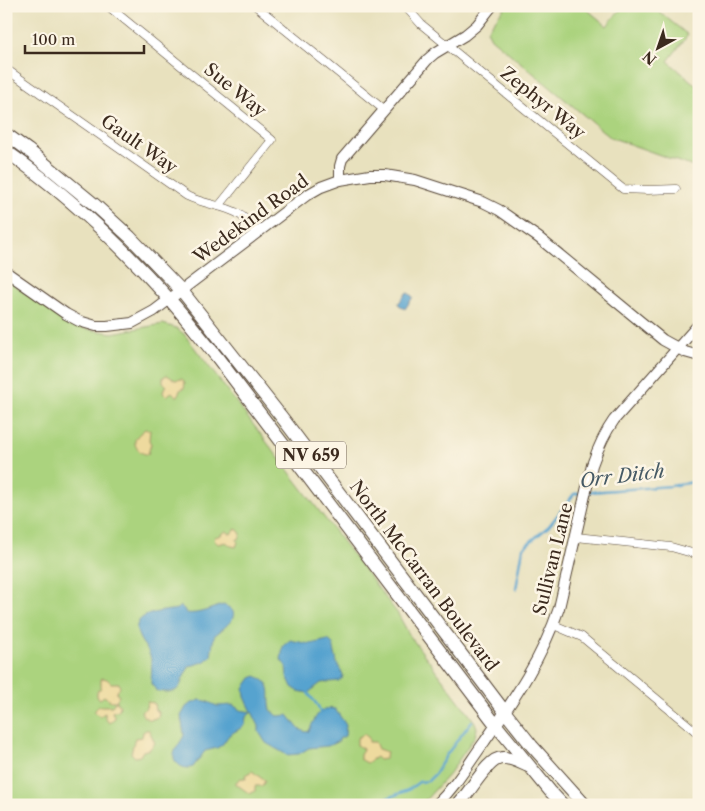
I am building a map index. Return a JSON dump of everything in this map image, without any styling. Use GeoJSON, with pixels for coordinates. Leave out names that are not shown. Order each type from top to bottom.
{"type":"FeatureCollection","features":[{"type":"Feature","properties":{"kind":"main road","name":"North McCarran Boulevard"},"geometry":{"type":"LineString","coordinates":[[6,134],[95,205],[182,291],[284,420],[505,712],[532,746],[585,805]]}},
{"type":"Feature","properties":{"kind":"main road","name":"North McCarran Boulevard"},"geometry":{"type":"LineString","coordinates":[[6,152],[36,174],[107,233],[170,300],[216,357],[496,725],[563,805]]}},
{"type":"Feature","properties":{"kind":"main road"},"geometry":{"type":"LineString","coordinates":[[457,805],[487,766],[495,759],[505,758],[529,766]]}},
{"type":"Feature","properties":{"kind":"street","name":"Sue Way"},"geometry":{"type":"LineString","coordinates":[[108,6],[272,140],[219,206]]}},
{"type":"Feature","properties":{"kind":"street"},"geometry":{"type":"LineString","coordinates":[[256,6],[383,109]]}},
{"type":"Feature","properties":{"kind":"street","name":"Zephyr Way"},"geometry":{"type":"LineString","coordinates":[[405,6],[421,24],[623,189],[676,189]]}},
{"type":"Feature","properties":{"kind":"street"},"geometry":{"type":"LineString","coordinates":[[340,180],[342,160],[383,109],[428,59],[465,35],[477,25],[492,6]]}},
{"type":"Feature","properties":{"kind":"street","name":"Gault Way"},"geometry":{"type":"LineString","coordinates":[[6,69],[187,196],[198,202],[219,206],[239,213],[247,220],[256,233]]}},
{"type":"Feature","properties":{"kind":"street","name":"Wedekind Road"},"geometry":{"type":"LineString","coordinates":[[6,272],[79,321],[96,326],[132,322],[154,311],[170,300],[307,195],[340,180],[370,175],[400,177],[475,200],[499,210],[539,238],[663,340],[699,356]]}},
{"type":"Feature","properties":{"kind":"street","name":"Sullivan Lane"},"geometry":{"type":"LineString","coordinates":[[436,805],[455,783],[505,712],[532,669],[554,625],[592,465],[605,432],[699,324]]}},
{"type":"Feature","properties":{"kind":"street"},"geometry":{"type":"LineString","coordinates":[[576,537],[671,547],[699,554]]}},
{"type":"Feature","properties":{"kind":"street"},"geometry":{"type":"LineString","coordinates":[[554,625],[582,637],[699,734]]}},
{"type":"Feature","properties":{"kind":"green space"},"geometry":{"type":"Polygon","coordinates":[[[506,6],[583,6],[607,26],[623,6],[652,6],[688,35],[668,61],[699,88],[699,169],[610,137],[491,38],[487,30],[506,6]]]}},
{"type":"Feature","properties":{"kind":"green space"},"geometry":{"type":"Polygon","coordinates":[[[6,279],[64,320],[85,329],[112,333],[163,324],[176,328],[184,334],[398,614],[410,636],[475,722],[477,728],[475,736],[450,773],[421,805],[6,805],[6,279]]]}},
{"type":"Feature","properties":{"kind":"sand"},"geometry":{"type":"Polygon","coordinates":[[[167,375],[175,380],[182,379],[185,383],[178,396],[172,392],[166,396],[163,393],[164,388],[167,386],[163,382],[163,377],[167,375]]]}},
{"type":"Feature","properties":{"kind":"sand"},"geometry":{"type":"Polygon","coordinates":[[[145,429],[150,430],[149,440],[151,444],[148,454],[142,453],[135,444],[137,437],[145,429]]]}},
{"type":"Feature","properties":{"kind":"sand"},"geometry":{"type":"Polygon","coordinates":[[[235,529],[241,534],[239,539],[236,540],[238,542],[236,547],[226,542],[218,544],[214,540],[215,537],[226,531],[231,534],[235,529]]]}},
{"type":"Feature","properties":{"kind":"sand"},"geometry":{"type":"Polygon","coordinates":[[[103,678],[111,683],[119,683],[120,688],[116,692],[119,696],[116,701],[111,701],[104,696],[100,699],[97,697],[97,691],[101,688],[101,679],[103,678]]]}},
{"type":"Feature","properties":{"kind":"sand"},"geometry":{"type":"Polygon","coordinates":[[[116,701],[120,706],[119,710],[112,712],[115,718],[109,723],[105,718],[105,713],[100,716],[95,713],[99,706],[112,706],[116,701]]]}},
{"type":"Feature","properties":{"kind":"sand"},"geometry":{"type":"Polygon","coordinates":[[[147,702],[154,703],[155,710],[159,712],[158,717],[150,720],[143,716],[141,711],[146,708],[147,702]]]}},
{"type":"Feature","properties":{"kind":"sand"},"geometry":{"type":"Polygon","coordinates":[[[149,730],[155,743],[150,749],[143,751],[140,756],[135,757],[131,753],[134,740],[135,738],[142,737],[143,732],[149,730]]]}},
{"type":"Feature","properties":{"kind":"sand"},"geometry":{"type":"Polygon","coordinates":[[[364,734],[369,738],[369,742],[375,742],[378,749],[387,752],[385,759],[379,760],[376,757],[367,763],[360,759],[363,749],[357,745],[357,738],[364,734]]]}},
{"type":"Feature","properties":{"kind":"sand"},"geometry":{"type":"Polygon","coordinates":[[[252,771],[265,781],[262,786],[255,786],[255,791],[250,794],[236,784],[236,782],[241,778],[246,779],[245,775],[252,771]]]}},
{"type":"Feature","properties":{"kind":"water"},"geometry":{"type":"Polygon","coordinates":[[[407,292],[413,297],[405,309],[398,304],[407,292]]]}},
{"type":"Feature","properties":{"kind":"water"},"geometry":{"type":"Polygon","coordinates":[[[223,605],[230,608],[233,616],[231,621],[214,636],[211,656],[204,662],[190,666],[177,690],[173,692],[157,691],[151,684],[152,666],[150,656],[137,630],[141,618],[177,609],[180,606],[186,613],[191,613],[223,605]]]}},
{"type":"Feature","properties":{"kind":"water"},"geometry":{"type":"Polygon","coordinates":[[[290,640],[310,644],[328,640],[333,644],[337,663],[343,675],[342,679],[321,683],[308,693],[298,691],[292,687],[287,676],[286,666],[281,660],[283,646],[290,640]]]}},
{"type":"Feature","properties":{"kind":"water"},"geometry":{"type":"Polygon","coordinates":[[[256,676],[262,679],[268,686],[271,710],[278,716],[288,715],[299,729],[306,732],[309,731],[321,711],[335,709],[346,725],[345,736],[328,746],[309,748],[299,754],[287,755],[266,743],[259,732],[259,726],[245,697],[244,688],[251,678],[256,676]]]}},
{"type":"Feature","properties":{"kind":"water"},"geometry":{"type":"Polygon","coordinates":[[[200,700],[217,706],[233,705],[240,710],[252,712],[246,717],[245,724],[241,728],[229,735],[222,745],[205,751],[193,767],[183,767],[175,761],[174,753],[184,735],[181,716],[190,704],[200,700]]]}},
{"type":"Feature","properties":{"kind":"waterway","name":"Orr Ditch"},"geometry":{"type":"LineString","coordinates":[[589,492],[671,486],[699,481]]}},
{"type":"Feature","properties":{"kind":"waterway","name":"Orr Ditch"},"geometry":{"type":"LineString","coordinates":[[516,589],[523,548],[549,526],[574,494],[583,493]]}},
{"type":"Feature","properties":{"kind":"waterway"},"geometry":{"type":"LineString","coordinates":[[308,693],[318,706],[320,712]]}},
{"type":"Feature","properties":{"kind":"waterway","name":"Orr Ditch"},"geometry":{"type":"LineString","coordinates":[[363,805],[383,800],[408,790],[419,782],[428,781],[435,774],[447,754],[472,721]]}}]}
